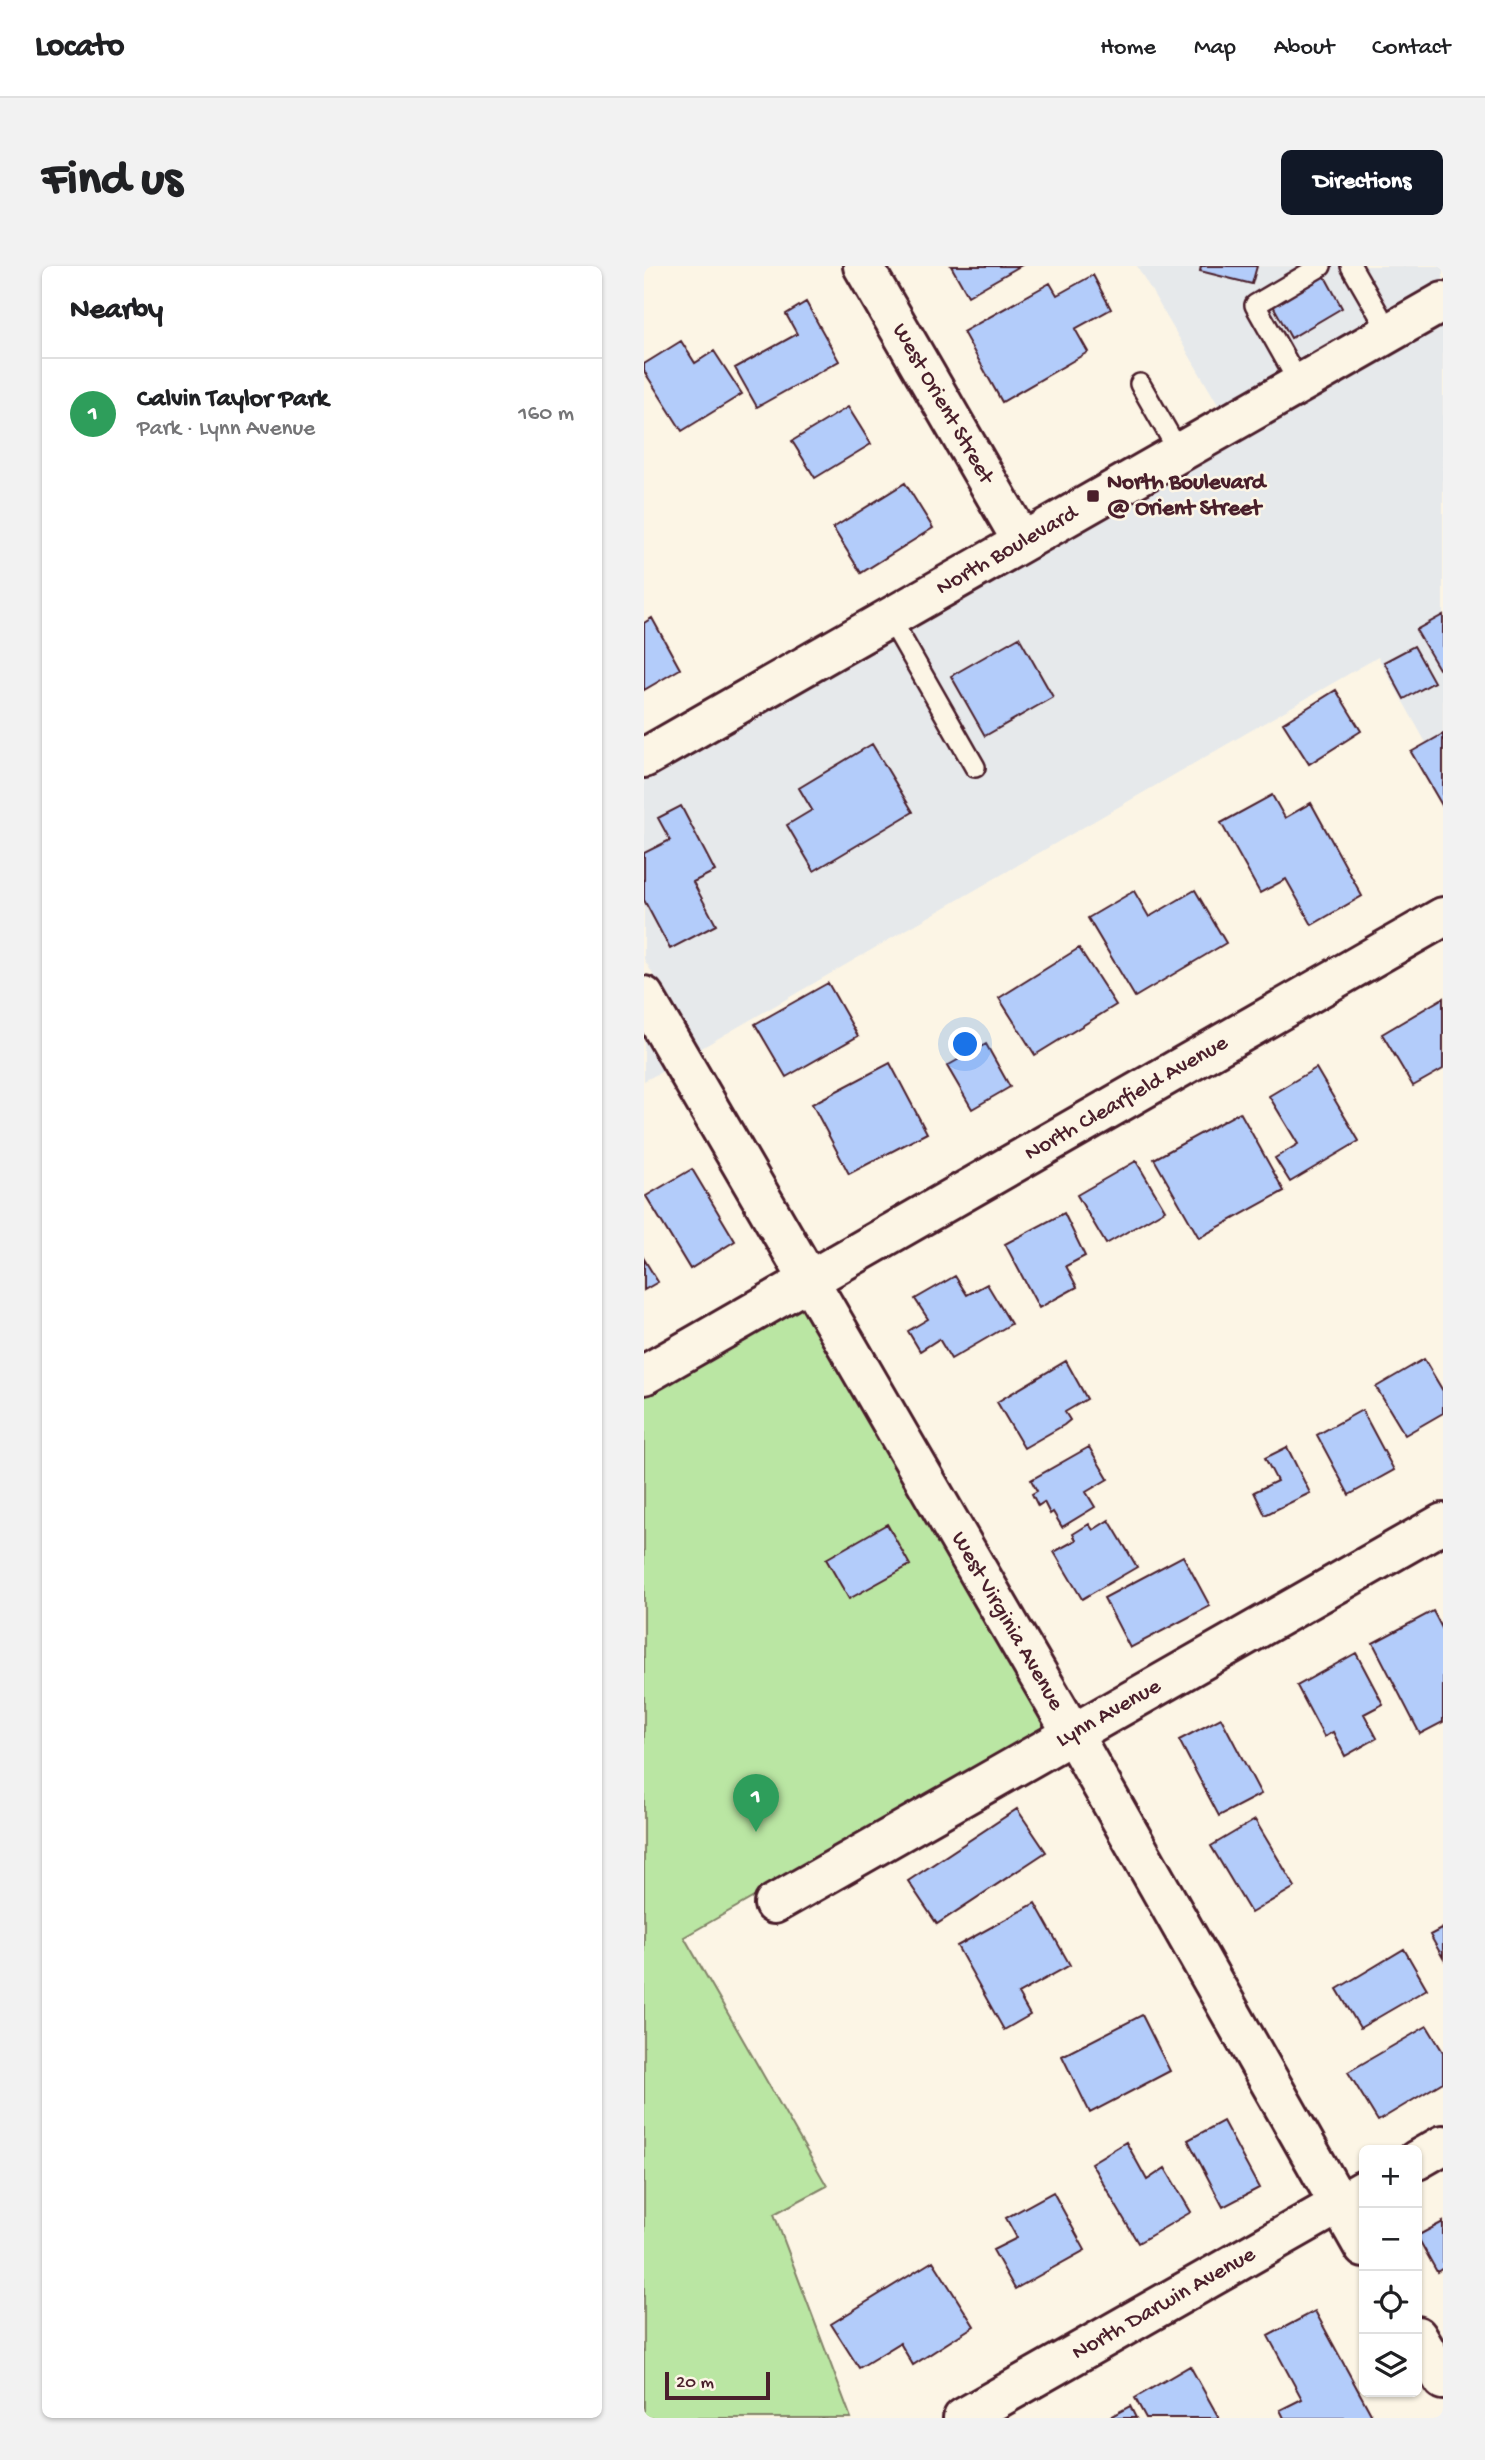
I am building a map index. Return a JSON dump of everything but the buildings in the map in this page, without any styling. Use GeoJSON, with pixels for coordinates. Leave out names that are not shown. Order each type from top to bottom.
{"type":"FeatureCollection","features":[{"type":"Feature","properties":{"kind":"street","name":"West Orient Street"},"geometry":{"type":"LineString","coordinates":[[863,266],[1022,541]]}},
{"type":"Feature","properties":{"kind":"street","name":"North Boulevard"},"geometry":{"type":"LineString","coordinates":[[644,758],[1443,302]]}},
{"type":"Feature","properties":{"kind":"street","name":"North Clearfield Avenue"},"geometry":{"type":"LineString","coordinates":[[644,1375],[1443,916]]}},
{"type":"Feature","properties":{"kind":"street","name":"West Virginia Avenue"},"geometry":{"type":"LineString","coordinates":[[644,996],[1072,1732],[1351,2197],[1359,2228]]}},
{"type":"Feature","properties":{"kind":"street","name":"Lynn Avenue"},"geometry":{"type":"LineString","coordinates":[[774,1904],[1443,1523]]}},
{"type":"Feature","properties":{"kind":"street"},"geometry":{"type":"LineString","coordinates":[[1422,2157],[1443,2145]]}},
{"type":"Feature","properties":{"kind":"street","name":"North Darwin Avenue"},"geometry":{"type":"LineString","coordinates":[[963,2418],[1351,2197]]}},
{"type":"Feature","properties":{"kind":"street"},"geometry":{"type":"LineString","coordinates":[[1422,2344],[1443,2380]]}},
{"type":"Feature","properties":{"kind":"lane"},"geometry":{"type":"LineString","coordinates":[[1299,383],[1255,305],[1321,266]]}},
{"type":"Feature","properties":{"kind":"lane"},"geometry":{"type":"LineString","coordinates":[[1351,266],[1389,332]]}},
{"type":"Feature","properties":{"kind":"lane"},"geometry":{"type":"LineString","coordinates":[[1140,384],[1179,452]]}},
{"type":"Feature","properties":{"kind":"lane"},"geometry":{"type":"LineString","coordinates":[[890,618],[975,767]]}},
{"type":"Feature","properties":{"kind":"shaded area"},"geometry":{"type":"Polygon","coordinates":[[[1137,266],[1443,266],[1443,281],[1220,408],[1137,266]]]}},
{"type":"Feature","properties":{"kind":"shaded area"},"geometry":{"type":"Polygon","coordinates":[[[1443,323],[1443,773],[1378,657],[698,1050],[644,959],[644,778],[1443,323]]]}},
{"type":"Feature","properties":{"kind":"shaded area"},"geometry":{"type":"Polygon","coordinates":[[[644,1039],[663,1071],[644,1081],[644,1039]]]}},
{"type":"Feature","properties":{"kind":"green space"},"geometry":{"type":"Polygon","coordinates":[[[802,1305],[1053,1726],[684,1937],[827,2186],[774,2214],[851,2418],[644,2418],[644,1388],[802,1305]]]}},
{"type":"Feature","properties":{"kind":"place","name":"North Boulevard @ Orient Street"},"geometry":{"type":"Point","coordinates":[1093,496]}},
{"type":"Feature","properties":{"kind":"place","name":"Calvin Taylor Park"},"geometry":{"type":"Point","coordinates":[756,1832]}}]}
